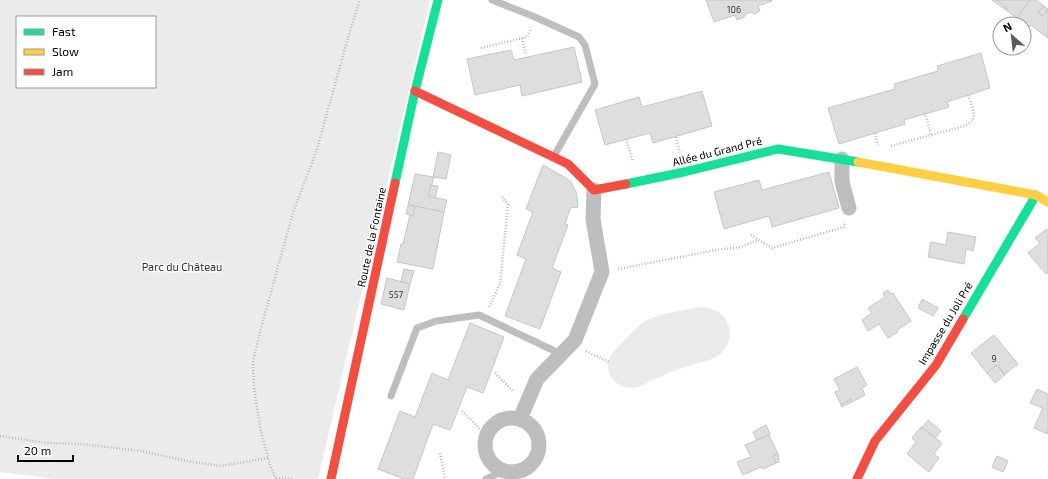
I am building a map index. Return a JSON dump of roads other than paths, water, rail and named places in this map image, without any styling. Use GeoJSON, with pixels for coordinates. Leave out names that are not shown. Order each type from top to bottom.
{"type":"FeatureCollection","features":[{"type":"Feature","properties":{"kind":"street","name":"Route de la Fontaine"},"geometry":{"type":"LineString","coordinates":[[331,479],[415,91],[438,0]]}},
{"type":"Feature","properties":{"kind":"street"},"geometry":{"type":"LineString","coordinates":[[415,91],[568,164],[594,190],[593,219],[602,272],[575,340],[537,379],[520,419]]}},
{"type":"Feature","properties":{"kind":"street","name":"Allée du Grand Pré"},"geometry":{"type":"LineString","coordinates":[[594,190],[684,172],[778,149],[879,165],[1036,194],[1048,202]]}},
{"type":"Feature","properties":{"kind":"street"},"geometry":{"type":"LineString","coordinates":[[842,159],[842,182],[849,208]]}},
{"type":"Feature","properties":{"kind":"street","name":"Impasse du Joli Pré"},"geometry":{"type":"LineString","coordinates":[[857,479],[875,441],[936,365],[1036,194]]}},
{"type":"Feature","properties":{"kind":"street"},"geometry":{"type":"LineString","coordinates":[[511,418],[520,419],[527,422],[534,429],[538,437],[538,452],[534,460],[527,467],[518,471],[504,471],[491,461],[486,451],[488,433],[494,425],[502,420],[511,418]]}},
{"type":"Feature","properties":{"kind":"lane"},"geometry":{"type":"LineString","coordinates":[[492,0],[580,37],[585,44],[595,84],[553,158]]}},
{"type":"Feature","properties":{"kind":"lane"},"geometry":{"type":"LineString","coordinates":[[391,396],[417,328],[436,320],[479,315],[561,354]]}},
{"type":"Feature","properties":{"kind":"lane"},"geometry":{"type":"LineString","coordinates":[[486,479],[504,471]]}},
{"type":"Feature","properties":{"kind":"park label","name":"Parc du Château"},"geometry":{"type":"Point","coordinates":[182,266]}}]}
